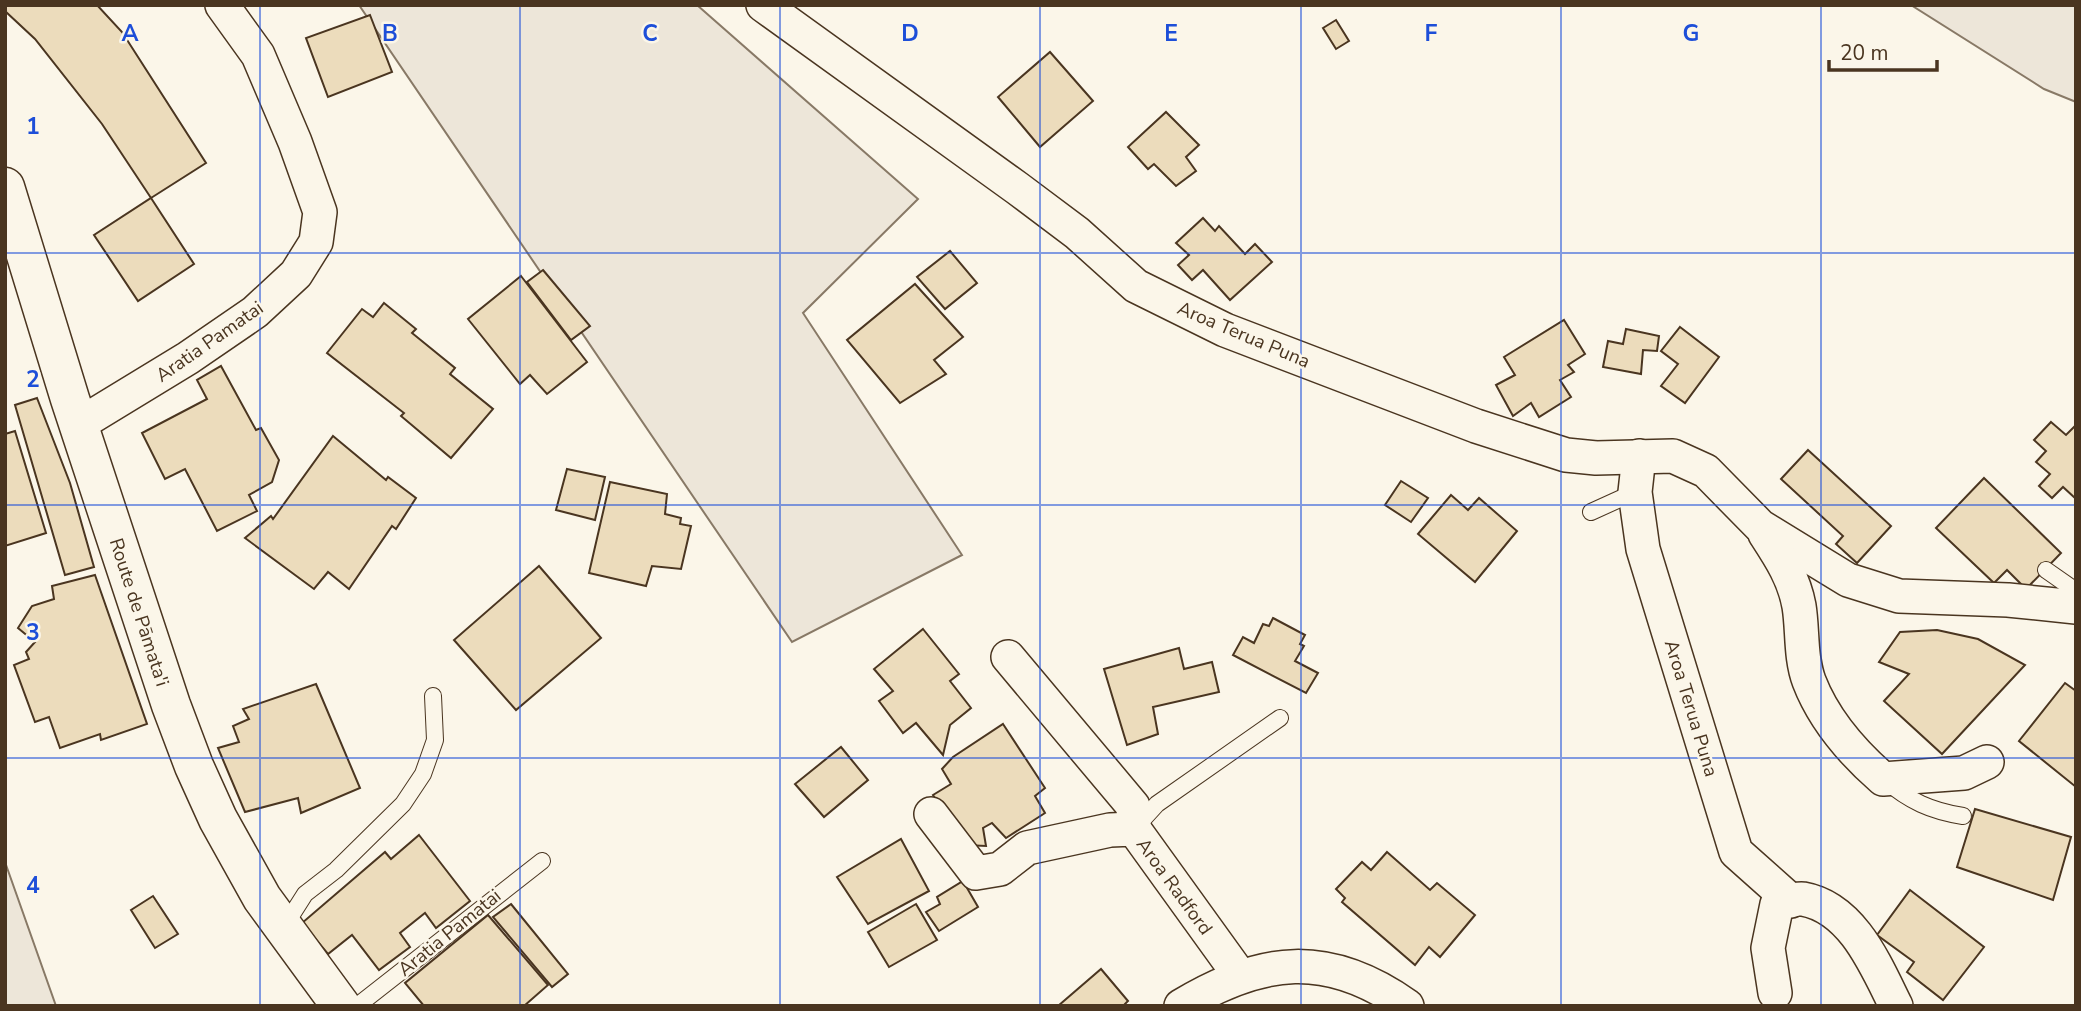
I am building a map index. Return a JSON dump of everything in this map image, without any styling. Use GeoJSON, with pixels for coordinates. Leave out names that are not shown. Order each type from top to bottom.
{"type":"FeatureCollection","features":[{"type":"Feature","properties":{"kind":"main road","name":"Route de Pāmata'i"},"geometry":{"type":"LineString","coordinates":[[5,187],[78,425],[171,705],[194,766],[239,859],[283,929],[341,1006]]}},
{"type":"Feature","properties":{"kind":"street","name":"Aratia Pamatai"},"geometry":{"type":"LineString","coordinates":[[78,425],[188,358],[255,312],[296,274],[316,242],[320,212],[295,142],[258,55],[222,5]]}},
{"type":"Feature","properties":{"kind":"street","name":"Aroa Terua Puna"},"geometry":{"type":"LineString","coordinates":[[763,5],[1077,233],[1136,286],[1225,330],[1476,426],[1566,455],[1596,458],[1673,456],[1706,471],[1760,526],[1788,567],[1799,605],[1809,680],[1833,725],[1856,755],[1883,779]]}},
{"type":"Feature","properties":{"kind":"street","name":"Aroa Terua Puna"},"geometry":{"type":"LineString","coordinates":[[1639,456],[1635,492],[1643,549],[1736,852],[1791,901],[1802,898],[1836,914],[1860,939],[1896,1006]]}},
{"type":"Feature","properties":{"kind":"street","name":"Aroa Terua Puna"},"geometry":{"type":"LineString","coordinates":[[1760,526],[1848,580],[1899,596],[2008,600],[2076,607]]}},
{"type":"Feature","properties":{"kind":"street"},"geometry":{"type":"LineString","coordinates":[[1008,656],[1133,806],[1134,829]]}},
{"type":"Feature","properties":{"kind":"street"},"geometry":{"type":"LineString","coordinates":[[1883,779],[1964,773],[1987,762]]}},
{"type":"Feature","properties":{"kind":"street","name":"Aroa Radford"},"geometry":{"type":"LineString","coordinates":[[931,814],[976,873],[1000,869],[1027,848],[1110,830],[1134,829],[1240,976]]}},
{"type":"Feature","properties":{"kind":"street"},"geometry":{"type":"LineString","coordinates":[[1774,993],[1768,948],[1777,904],[1791,901]]}},
{"type":"Feature","properties":{"kind":"street"},"geometry":{"type":"LineString","coordinates":[[1181,1006],[1216,985],[1240,976],[1307,966],[1341,971],[1377,984],[1407,1006]]}},
{"type":"Feature","properties":{"kind":"lane"},"geometry":{"type":"LineString","coordinates":[[1591,512],[1635,492]]}},
{"type":"Feature","properties":{"kind":"lane"},"geometry":{"type":"LineString","coordinates":[[2046,570],[2076,591]]}},
{"type":"Feature","properties":{"kind":"lane"},"geometry":{"type":"LineString","coordinates":[[283,929],[305,894],[336,870],[403,804],[423,774],[435,740],[433,696]]}},
{"type":"Feature","properties":{"kind":"lane"},"geometry":{"type":"LineString","coordinates":[[1134,829],[1157,804],[1280,718]]}},
{"type":"Feature","properties":{"kind":"lane"},"geometry":{"type":"LineString","coordinates":[[1883,779],[1906,799],[1938,812],[1963,816]]}},
{"type":"Feature","properties":{"kind":"lane","name":"Aratia Pamatai"},"geometry":{"type":"LineString","coordinates":[[357,1006],[495,895],[542,861]]}},
{"type":"Feature","properties":{"kind":"shaded area"},"geometry":{"type":"Polygon","coordinates":[[[359,5],[697,5],[918,199],[803,313],[962,555],[792,642],[359,5]]]}},
{"type":"Feature","properties":{"kind":"shaded area"},"geometry":{"type":"Polygon","coordinates":[[[1911,5],[2076,5],[2076,102],[2044,89],[1911,5]]]}},
{"type":"Feature","properties":{"kind":"shaded area"},"geometry":{"type":"Polygon","coordinates":[[[5,862],[56,1006],[5,1006],[5,862]]]}},
{"type":"Feature","properties":{"kind":"building"},"geometry":{"type":"Polygon","coordinates":[[[5,5],[97,5],[122,32],[206,163],[151,198],[102,124],[35,39],[5,11],[5,5]]]}},
{"type":"Feature","properties":{"kind":"building"},"geometry":{"type":"Polygon","coordinates":[[[370,15],[392,72],[328,97],[306,38],[370,15]]]}},
{"type":"Feature","properties":{"kind":"building"},"geometry":{"type":"Polygon","coordinates":[[[1336,20],[1349,41],[1336,49],[1323,28],[1336,20]]]}},
{"type":"Feature","properties":{"kind":"building"},"geometry":{"type":"Polygon","coordinates":[[[1050,52],[1093,101],[1040,147],[998,97],[1050,52]]]}},
{"type":"Feature","properties":{"kind":"building"},"geometry":{"type":"Polygon","coordinates":[[[1166,112],[1199,145],[1186,157],[1196,171],[1176,186],[1154,164],[1148,169],[1128,147],[1166,112]]]}},
{"type":"Feature","properties":{"kind":"building"},"geometry":{"type":"Polygon","coordinates":[[[151,198],[194,264],[138,301],[94,235],[151,198]]]}},
{"type":"Feature","properties":{"kind":"building"},"geometry":{"type":"Polygon","coordinates":[[[1203,218],[1215,231],[1219,226],[1245,254],[1255,244],[1272,262],[1230,300],[1203,270],[1192,280],[1178,265],[1189,255],[1176,243],[1203,218]]]}},
{"type":"Feature","properties":{"kind":"building"},"geometry":{"type":"Polygon","coordinates":[[[950,251],[977,283],[945,309],[917,277],[950,251]]]}},
{"type":"Feature","properties":{"kind":"building"},"geometry":{"type":"Polygon","coordinates":[[[543,270],[590,326],[571,340],[527,282],[543,270]]]}},
{"type":"Feature","properties":{"kind":"building"},"geometry":{"type":"Polygon","coordinates":[[[521,276],[587,362],[547,394],[530,375],[520,384],[468,319],[521,276]]]}},
{"type":"Feature","properties":{"kind":"building"},"geometry":{"type":"Polygon","coordinates":[[[915,284],[963,337],[934,360],[946,374],[900,403],[847,340],[915,284]]]}},
{"type":"Feature","properties":{"kind":"building"},"geometry":{"type":"Polygon","coordinates":[[[384,303],[416,329],[412,333],[455,368],[450,374],[493,409],[451,458],[401,416],[404,413],[327,353],[362,309],[373,317],[384,303]]]}},
{"type":"Feature","properties":{"kind":"building"},"geometry":{"type":"Polygon","coordinates":[[[1564,320],[1585,354],[1568,365],[1574,372],[1560,380],[1571,397],[1539,417],[1531,403],[1513,416],[1496,385],[1515,375],[1504,357],[1564,320]]]}},
{"type":"Feature","properties":{"kind":"building"},"geometry":{"type":"Polygon","coordinates":[[[1680,327],[1719,357],[1685,403],[1661,386],[1678,364],[1661,351],[1680,327]]]}},
{"type":"Feature","properties":{"kind":"building"},"geometry":{"type":"Polygon","coordinates":[[[1626,329],[1659,336],[1657,351],[1643,350],[1641,374],[1603,367],[1608,341],[1623,344],[1626,329]]]}},
{"type":"Feature","properties":{"kind":"building"},"geometry":{"type":"Polygon","coordinates":[[[221,366],[256,430],[261,428],[279,460],[272,482],[249,495],[257,511],[217,531],[185,469],[165,479],[142,433],[207,399],[197,380],[221,366]]]}},
{"type":"Feature","properties":{"kind":"building"},"geometry":{"type":"Polygon","coordinates":[[[37,398],[70,483],[94,567],[65,575],[15,405],[37,398]]]}},
{"type":"Feature","properties":{"kind":"building"},"geometry":{"type":"Polygon","coordinates":[[[2051,422],[2066,435],[2076,425],[2076,499],[2063,487],[2052,498],[2039,486],[2050,474],[2036,462],[2046,451],[2034,440],[2051,422]]]}},
{"type":"Feature","properties":{"kind":"building"},"geometry":{"type":"Polygon","coordinates":[[[15,431],[46,533],[5,546],[5,434],[15,431]]]}},
{"type":"Feature","properties":{"kind":"building"},"geometry":{"type":"Polygon","coordinates":[[[333,436],[386,480],[388,477],[416,498],[396,529],[392,526],[349,589],[328,572],[314,589],[245,538],[271,516],[273,519],[333,436]]]}},
{"type":"Feature","properties":{"kind":"building"},"geometry":{"type":"Polygon","coordinates":[[[1808,450],[1891,526],[1857,563],[1836,544],[1843,536],[1781,479],[1808,450]]]}},
{"type":"Feature","properties":{"kind":"building"},"geometry":{"type":"Polygon","coordinates":[[[567,469],[605,477],[595,520],[556,510],[567,469]]]}},
{"type":"Feature","properties":{"kind":"building"},"geometry":{"type":"Polygon","coordinates":[[[1984,478],[2061,553],[2026,589],[2007,570],[1994,583],[1936,528],[1984,478]]]}},
{"type":"Feature","properties":{"kind":"building"},"geometry":{"type":"Polygon","coordinates":[[[1401,481],[1428,498],[1411,522],[1385,505],[1401,481]]]}},
{"type":"Feature","properties":{"kind":"building"},"geometry":{"type":"Polygon","coordinates":[[[610,482],[667,494],[665,514],[681,518],[680,524],[691,526],[681,569],[652,566],[646,586],[589,573],[610,482]]]}},
{"type":"Feature","properties":{"kind":"building"},"geometry":{"type":"Polygon","coordinates":[[[1451,495],[1468,510],[1479,498],[1517,531],[1475,582],[1418,534],[1451,495]]]}},
{"type":"Feature","properties":{"kind":"building"},"geometry":{"type":"Polygon","coordinates":[[[539,566],[601,638],[516,710],[454,640],[539,566]]]}},
{"type":"Feature","properties":{"kind":"building"},"geometry":{"type":"Polygon","coordinates":[[[95,575],[147,724],[101,740],[100,734],[60,748],[49,717],[35,722],[14,665],[29,659],[26,652],[35,642],[18,628],[32,606],[54,599],[52,586],[95,575]]]}},
{"type":"Feature","properties":{"kind":"building"},"geometry":{"type":"Polygon","coordinates":[[[1273,618],[1305,635],[1300,644],[1304,646],[1295,661],[1318,673],[1306,693],[1233,655],[1243,637],[1254,643],[1263,624],[1269,626],[1273,618]]]}},
{"type":"Feature","properties":{"kind":"building"},"geometry":{"type":"Polygon","coordinates":[[[923,629],[959,674],[950,681],[971,708],[950,725],[943,755],[916,723],[903,733],[879,701],[893,691],[874,669],[923,629]]]}},
{"type":"Feature","properties":{"kind":"building"},"geometry":{"type":"Polygon","coordinates":[[[1937,630],[1978,639],[2025,665],[1942,754],[1884,701],[1909,674],[1879,662],[1900,632],[1937,630]]]}},
{"type":"Feature","properties":{"kind":"building"},"geometry":{"type":"Polygon","coordinates":[[[1179,648],[1184,669],[1212,662],[1219,692],[1153,707],[1158,734],[1127,745],[1104,669],[1179,648]]]}},
{"type":"Feature","properties":{"kind":"building"},"geometry":{"type":"Polygon","coordinates":[[[2065,683],[2076,691],[2076,787],[2019,741],[2065,683]]]}},
{"type":"Feature","properties":{"kind":"building"},"geometry":{"type":"Polygon","coordinates":[[[316,684],[360,788],[301,813],[298,798],[245,812],[218,748],[239,742],[233,726],[249,719],[243,709],[316,684]]]}},
{"type":"Feature","properties":{"kind":"building"},"geometry":{"type":"Polygon","coordinates":[[[1003,724],[1045,788],[1035,796],[1045,813],[1006,838],[992,823],[983,828],[986,846],[965,845],[933,795],[951,784],[942,769],[953,757],[1003,724]]]}},
{"type":"Feature","properties":{"kind":"building"},"geometry":{"type":"Polygon","coordinates":[[[841,747],[868,780],[824,817],[795,784],[841,747]]]}},
{"type":"Feature","properties":{"kind":"building"},"geometry":{"type":"Polygon","coordinates":[[[1975,809],[2071,837],[2053,900],[1957,867],[1975,809]]]}},
{"type":"Feature","properties":{"kind":"building"},"geometry":{"type":"Polygon","coordinates":[[[419,835],[470,901],[436,928],[425,913],[400,933],[410,947],[379,970],[352,935],[328,954],[302,923],[385,852],[391,859],[419,835]]]}},
{"type":"Feature","properties":{"kind":"building"},"geometry":{"type":"Polygon","coordinates":[[[901,839],[929,891],[868,924],[837,877],[901,839]]]}},
{"type":"Feature","properties":{"kind":"building"},"geometry":{"type":"Polygon","coordinates":[[[1387,852],[1430,890],[1437,883],[1475,915],[1440,957],[1429,947],[1415,965],[1342,902],[1345,898],[1336,889],[1362,862],[1371,870],[1387,852]]]}},
{"type":"Feature","properties":{"kind":"building"},"geometry":{"type":"Polygon","coordinates":[[[963,881],[978,907],[939,931],[926,912],[940,904],[937,897],[963,881]]]}},
{"type":"Feature","properties":{"kind":"building"},"geometry":{"type":"Polygon","coordinates":[[[1910,890],[1984,947],[1943,1000],[1907,972],[1914,962],[1877,935],[1910,890]]]}},
{"type":"Feature","properties":{"kind":"building"},"geometry":{"type":"Polygon","coordinates":[[[153,896],[178,934],[155,948],[131,910],[153,896]]]}},
{"type":"Feature","properties":{"kind":"building"},"geometry":{"type":"Polygon","coordinates":[[[511,904],[568,974],[552,987],[493,917],[511,904]]]}},
{"type":"Feature","properties":{"kind":"building"},"geometry":{"type":"Polygon","coordinates":[[[916,904],[937,940],[889,967],[868,932],[916,904]]]}},
{"type":"Feature","properties":{"kind":"building"},"geometry":{"type":"Polygon","coordinates":[[[488,915],[548,985],[524,1006],[424,1006],[405,983],[488,915]]]}},
{"type":"Feature","properties":{"kind":"building"},"geometry":{"type":"Polygon","coordinates":[[[1101,969],[1128,1001],[1123,1006],[1058,1006],[1101,969]]]}}]}
